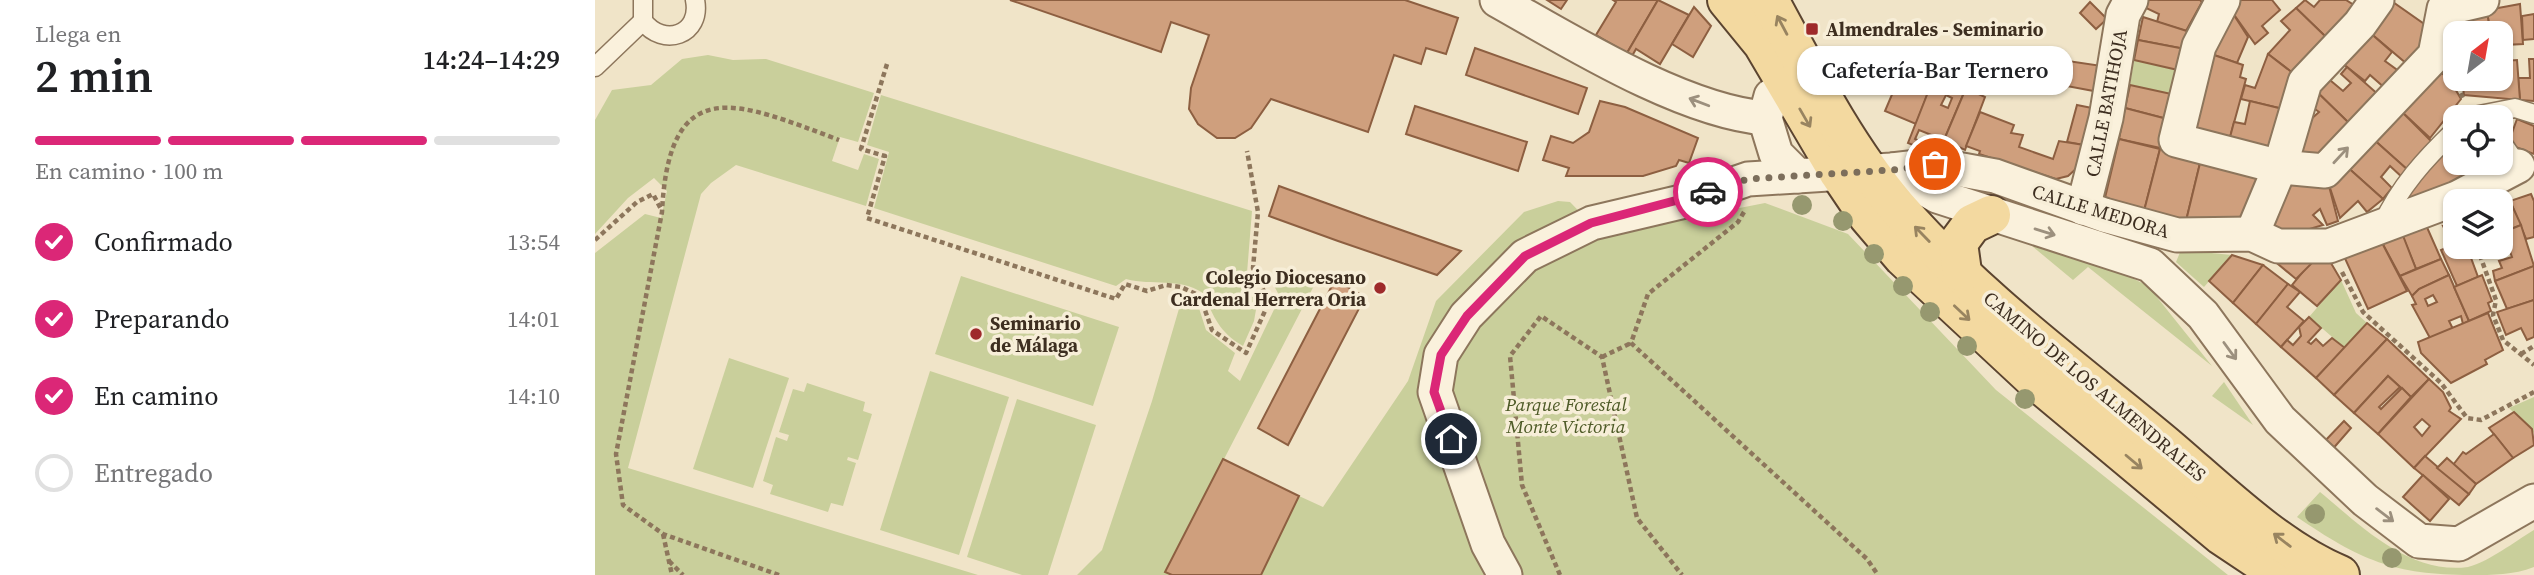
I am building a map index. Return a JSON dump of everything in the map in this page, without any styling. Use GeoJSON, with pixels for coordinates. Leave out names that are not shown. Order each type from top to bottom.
{"type":"FeatureCollection","features":[{"type":"Feature","properties":{"kind":"main road","name":"CAMINO DE LOS ALMENDRALES"},"geometry":{"type":"LineString","coordinates":[[1727,0],[1763,44],[1777,69],[1923,236],[1989,298],[2231,501],[2311,563],[2340,575]]}},
{"type":"Feature","properties":{"kind":"main road","name":"CAMINO DE LOS ALMENDRALES"},"geometry":{"type":"LineString","coordinates":[[1769,0],[1867,172],[1868,216],[1903,257],[2033,378],[2221,535],[2281,575]]}},
{"type":"Feature","properties":{"kind":"main road"},"geometry":{"type":"LineString","coordinates":[[1962,272],[1958,243],[1972,224],[1991,215]]}},
{"type":"Feature","properties":{"kind":"street"},"geometry":{"type":"LineString","coordinates":[[1497,0],[1578,46],[1695,102],[1737,115],[1765,117]]}},
{"type":"Feature","properties":{"kind":"street","name":"CALLE BATIHOJA"},"geometry":{"type":"LineString","coordinates":[[2083,208],[2106,118],[2123,15],[2131,0]]}},
{"type":"Feature","properties":{"kind":"street"},"geometry":{"type":"LineString","coordinates":[[2223,0],[2200,46],[2176,140],[2280,167],[2325,171],[2435,55],[2444,9],[2482,0]]}},
{"type":"Feature","properties":{"kind":"street"},"geometry":{"type":"LineString","coordinates":[[2377,0],[2360,24],[2305,82],[2280,167],[2252,234],[2278,246],[2329,246],[2457,198],[2484,175]]}},
{"type":"Feature","properties":{"kind":"street"},"geometry":{"type":"LineString","coordinates":[[1777,69],[1765,117],[1776,154],[1798,176]]}},
{"type":"Feature","properties":{"kind":"street","name":"CALLE MEDORA"},"geometry":{"type":"LineString","coordinates":[[1867,172],[1935,164],[1995,176],[2083,208],[2177,235],[2252,234]]}},
{"type":"Feature","properties":{"kind":"street"},"geometry":{"type":"LineString","coordinates":[[1505,575],[1488,544],[1434,392],[1441,355],[1467,316],[1525,256],[1591,223],[1681,202],[1748,179],[1867,172]]}},
{"type":"Feature","properties":{"kind":"street","name":"CAMINO DE LOS ALMENDRALES"},"geometry":{"type":"LineString","coordinates":[[1867,172],[1991,215],[2150,265],[2203,315],[2280,420],[2365,500],[2419,541],[2459,544],[2534,501]]}},
{"type":"Feature","properties":{"kind":"lane"},"geometry":{"type":"LineString","coordinates":[[595,66],[643,21],[643,0]]}},
{"type":"Feature","properties":{"kind":"lane"},"geometry":{"type":"LineString","coordinates":[[643,21],[658,35],[678,35],[694,22],[695,0]]}},
{"type":"Feature","properties":{"kind":"lane"},"geometry":{"type":"LineString","coordinates":[[2513,108],[2534,114]]}},
{"type":"Feature","properties":{"kind":"lane"},"geometry":{"type":"LineString","coordinates":[[2382,225],[2393,200],[2443,143]]}},
{"type":"Feature","properties":{"kind":"path"},"geometry":{"type":"LineString","coordinates":[[887,64],[861,149],[885,156],[867,218],[1116,299],[1125,284],[1147,291],[1166,285],[1181,287],[1200,296],[1212,330],[1246,353],[1269,302],[1253,268],[1258,212],[1247,151]]}},
{"type":"Feature","properties":{"kind":"path"},"geometry":{"type":"LineString","coordinates":[[779,575],[663,534],[623,505],[615,454],[662,212],[663,187],[682,127],[694,115],[710,108],[731,106],[762,112],[839,140]]}},
{"type":"Feature","properties":{"kind":"path"},"geometry":{"type":"LineString","coordinates":[[595,240],[637,202],[653,194],[662,212]]}},
{"type":"Feature","properties":{"kind":"path"},"geometry":{"type":"LineString","coordinates":[[1602,357],[1631,343],[1648,294],[1738,222],[1745,211]]}},
{"type":"Feature","properties":{"kind":"path"},"geometry":{"type":"LineString","coordinates":[[2329,246],[2363,312],[2441,383],[2467,418],[2481,420],[2534,392]]}},
{"type":"Feature","properties":{"kind":"path"},"geometry":{"type":"LineString","coordinates":[[2481,259],[2496,300],[2493,315],[2503,340],[2534,365]]}},
{"type":"Feature","properties":{"kind":"path"},"geometry":{"type":"LineString","coordinates":[[1560,575],[1522,485],[1510,356],[1541,316],[1602,357],[1637,518],[1682,575]]}},
{"type":"Feature","properties":{"kind":"path"},"geometry":{"type":"LineString","coordinates":[[1631,343],[1867,559],[1878,575]]}},
{"type":"Feature","properties":{"kind":"path"},"geometry":{"type":"LineString","coordinates":[[2521,354],[2534,346]]}},
{"type":"Feature","properties":{"kind":"path"},"geometry":{"type":"LineString","coordinates":[[663,534],[672,575]]}},
{"type":"Feature","properties":{"kind":"path"},"geometry":{"type":"LineString","coordinates":[[668,561],[683,575]]}},
{"type":"Feature","properties":{"kind":"green space"},"geometry":{"type":"Polygon","coordinates":[[[708,55],[733,60],[766,59],[874,93],[858,142],[840,137],[832,161],[858,170],[864,154],[879,159],[866,206],[736,165],[701,194],[628,468],[978,575],[595,575],[595,253],[645,214],[661,218],[667,191],[654,178],[628,198],[595,234],[595,120],[612,90],[651,85],[682,59],[708,55]]]}},
{"type":"Feature","properties":{"kind":"green space"},"geometry":{"type":"Polygon","coordinates":[[[2134,60],[2181,71],[2176,95],[2130,85],[2134,60]]]}},
{"type":"Feature","properties":{"kind":"green space"},"geometry":{"type":"Polygon","coordinates":[[[881,95],[1252,211],[1247,273],[1257,304],[1254,321],[1243,346],[1223,329],[1203,293],[1194,288],[1175,283],[1126,279],[1116,286],[874,208],[889,152],[867,145],[881,95]]]}},
{"type":"Feature","properties":{"kind":"green space","name":"Parque Forestal Monte Victoria"},"geometry":{"type":"Polygon","coordinates":[[[1558,201],[1570,202],[1602,235],[1765,203],[1848,234],[1996,390],[2228,575],[1261,575],[1299,496],[1323,507],[1408,381],[1436,301],[1524,212],[1558,201]]]}},
{"type":"Feature","properties":{"kind":"green space"},"geometry":{"type":"Polygon","coordinates":[[[2032,246],[2124,274],[2148,286],[2212,366],[2088,267],[2073,280],[2032,246]]]}},
{"type":"Feature","properties":{"kind":"green space"},"geometry":{"type":"Polygon","coordinates":[[[2181,250],[2232,255],[2204,287],[2176,262],[2181,250]]]}},
{"type":"Feature","properties":{"kind":"green space"},"geometry":{"type":"Polygon","coordinates":[[[1282,275],[1319,276],[1166,571],[1172,575],[1077,575],[1102,550],[1152,401],[1183,295],[1197,302],[1206,330],[1235,353],[1228,371],[1240,381],[1280,297],[1272,282],[1282,275]]]}},
{"type":"Feature","properties":{"kind":"green space"},"geometry":{"type":"Polygon","coordinates":[[[961,276],[1119,327],[1093,406],[935,354],[961,276]]]}},
{"type":"Feature","properties":{"kind":"green space"},"geometry":{"type":"Polygon","coordinates":[[[2341,280],[2356,313],[2367,323],[2345,348],[2309,317],[2341,280]]]}},
{"type":"Feature","properties":{"kind":"green space"},"geometry":{"type":"Polygon","coordinates":[[[729,358],[789,378],[753,488],[693,469],[729,358]]]}},
{"type":"Feature","properties":{"kind":"green space"},"geometry":{"type":"Polygon","coordinates":[[[930,371],[1009,397],[959,555],[880,530],[930,371]]]}},
{"type":"Feature","properties":{"kind":"green space"},"geometry":{"type":"Polygon","coordinates":[[[2224,382],[2253,425],[2212,396],[2224,382]]]}},
{"type":"Feature","properties":{"kind":"green space"},"geometry":{"type":"Polygon","coordinates":[[[807,383],[865,402],[863,411],[872,414],[858,460],[848,457],[847,460],[856,463],[843,506],[831,503],[828,512],[770,494],[773,485],[763,481],[776,437],[787,441],[789,435],[779,432],[793,389],[804,392],[807,383]]]}},
{"type":"Feature","properties":{"kind":"green space"},"geometry":{"type":"Polygon","coordinates":[[[2534,397],[2534,433],[2509,408],[2534,397]]]}},
{"type":"Feature","properties":{"kind":"green space"},"geometry":{"type":"Polygon","coordinates":[[[1017,399],[1096,425],[1048,575],[1022,575],[967,557],[1017,399]]]}},
{"type":"Feature","properties":{"kind":"green space"},"geometry":{"type":"Polygon","coordinates":[[[2320,492],[2387,545],[2426,563],[2446,567],[2468,567],[2476,564],[2534,530],[2534,567],[2503,574],[2444,574],[2420,572],[2379,562],[2340,544],[2297,517],[2320,492]]]}},
{"type":"Feature","properties":{"kind":"building"},"geometry":{"type":"Polygon","coordinates":[[[1010,0],[1405,0],[1458,18],[1446,54],[1426,48],[1421,64],[1394,55],[1368,132],[1271,99],[1251,128],[1235,138],[1217,138],[1198,124],[1189,109],[1191,88],[1209,35],[1171,22],[1161,52],[1010,0]]]}},
{"type":"Feature","properties":{"kind":"building"},"geometry":{"type":"Polygon","coordinates":[[[1547,0],[1567,0],[1561,9],[1547,0]]]}},
{"type":"Feature","properties":{"kind":"building"},"geometry":{"type":"Polygon","coordinates":[[[1613,0],[1658,0],[1627,53],[1596,35],[1616,2],[1613,0]]]}},
{"type":"Feature","properties":{"kind":"building"},"geometry":{"type":"Polygon","coordinates":[[[1658,0],[1689,15],[1660,64],[1636,49],[1632,56],[1627,53],[1658,0]]]}},
{"type":"Feature","properties":{"kind":"building"},"geometry":{"type":"Polygon","coordinates":[[[2148,0],[2202,2],[2186,31],[2157,22],[2159,14],[2146,8],[2148,0]]]}},
{"type":"Feature","properties":{"kind":"building"},"geometry":{"type":"Polygon","coordinates":[[[2241,0],[2272,0],[2280,10],[2262,26],[2268,33],[2255,44],[2230,9],[2241,0]]]}},
{"type":"Feature","properties":{"kind":"building"},"geometry":{"type":"Polygon","coordinates":[[[2305,0],[2314,7],[2320,0],[2346,0],[2357,7],[2327,38],[2296,8],[2305,0]]]}},
{"type":"Feature","properties":{"kind":"building"},"geometry":{"type":"Polygon","coordinates":[[[2390,0],[2427,26],[2422,44],[2407,64],[2368,31],[2390,0]]]}},
{"type":"Feature","properties":{"kind":"building"},"geometry":{"type":"Polygon","coordinates":[[[2090,2],[2107,19],[2096,29],[2080,13],[2090,2]]]}},
{"type":"Feature","properties":{"kind":"building"},"geometry":{"type":"Polygon","coordinates":[[[2520,4],[2523,44],[2513,45],[2513,21],[2488,21],[2487,10],[2520,4]]]}},
{"type":"Feature","properties":{"kind":"building"},"geometry":{"type":"Polygon","coordinates":[[[1694,7],[1711,26],[1693,57],[1672,44],[1694,7]]]}},
{"type":"Feature","properties":{"kind":"building"},"geometry":{"type":"Polygon","coordinates":[[[2296,8],[2327,38],[2294,74],[2268,54],[2290,30],[2281,21],[2296,8]]]}},
{"type":"Feature","properties":{"kind":"building"},"geometry":{"type":"Polygon","coordinates":[[[2230,9],[2248,37],[2237,63],[2211,54],[2230,9]]]}},
{"type":"Feature","properties":{"kind":"building"},"geometry":{"type":"Polygon","coordinates":[[[2487,10],[2488,21],[2455,21],[2454,15],[2487,10]]]}},
{"type":"Feature","properties":{"kind":"building"},"geometry":{"type":"Polygon","coordinates":[[[2534,14],[2534,39],[2523,40],[2522,16],[2534,14]]]}},
{"type":"Feature","properties":{"kind":"building"},"geometry":{"type":"Polygon","coordinates":[[[2143,17],[2190,32],[2185,49],[2138,40],[2143,17]]]}},
{"type":"Feature","properties":{"kind":"building"},"geometry":{"type":"Polygon","coordinates":[[[2368,31],[2392,52],[2385,61],[2400,72],[2386,89],[2370,75],[2365,81],[2338,60],[2368,31]]]}},
{"type":"Feature","properties":{"kind":"building"},"geometry":{"type":"Polygon","coordinates":[[[2138,40],[2185,49],[2178,70],[2134,60],[2138,40]]]}},
{"type":"Feature","properties":{"kind":"building"},"geometry":{"type":"Polygon","coordinates":[[[1475,48],[1587,88],[1578,114],[1466,75],[1475,48]]]}},
{"type":"Feature","properties":{"kind":"building"},"geometry":{"type":"Polygon","coordinates":[[[2211,54],[2243,65],[2240,77],[2246,79],[2229,141],[2190,133],[2211,54]]]}},
{"type":"Feature","properties":{"kind":"building"},"geometry":{"type":"Polygon","coordinates":[[[2268,54],[2294,74],[2283,109],[2241,99],[2245,85],[2255,88],[2268,54]]]}},
{"type":"Feature","properties":{"kind":"building"},"geometry":{"type":"Polygon","coordinates":[[[1907,59],[1936,72],[1916,124],[1885,111],[1907,59]]]}},
{"type":"Feature","properties":{"kind":"building"},"geometry":{"type":"Polygon","coordinates":[[[2529,59],[2534,59],[2534,101],[2520,100],[2518,78],[2530,78],[2529,59]]]}},
{"type":"Feature","properties":{"kind":"building"},"geometry":{"type":"Polygon","coordinates":[[[2061,60],[2102,66],[2099,92],[2056,84],[2061,60]]]}},
{"type":"Feature","properties":{"kind":"building"},"geometry":{"type":"Polygon","coordinates":[[[2513,60],[2517,60],[2520,100],[2464,95],[2464,91],[2513,91],[2513,60]]]}},
{"type":"Feature","properties":{"kind":"building"},"geometry":{"type":"Polygon","coordinates":[[[2347,67],[2380,96],[2352,126],[2314,89],[2325,76],[2343,91],[2351,83],[2341,74],[2347,67]]]}},
{"type":"Feature","properties":{"kind":"building"},"geometry":{"type":"Polygon","coordinates":[[[2438,70],[2443,74],[2443,91],[2456,91],[2461,99],[2456,105],[2443,105],[2443,122],[2430,138],[2401,111],[2438,70]]]}},
{"type":"Feature","properties":{"kind":"building"},"geometry":{"type":"Polygon","coordinates":[[[1936,72],[1966,88],[1944,140],[1919,130],[1915,139],[1922,142],[1920,148],[1908,143],[1936,72]],[[1946,95],[1941,105],[1948,108],[1952,98],[1946,95]]]}},
{"type":"Feature","properties":{"kind":"building"},"geometry":{"type":"Polygon","coordinates":[[[2130,85],[2176,95],[2171,120],[2125,108],[2130,85]]]}},
{"type":"Feature","properties":{"kind":"building"},"geometry":{"type":"Polygon","coordinates":[[[1966,88],[1985,97],[1965,150],[1944,140],[1966,88]]]}},
{"type":"Feature","properties":{"kind":"building"},"geometry":{"type":"Polygon","coordinates":[[[2314,89],[2352,126],[2322,160],[2296,152],[2302,127],[2319,112],[2307,103],[2314,89]]]}},
{"type":"Feature","properties":{"kind":"building"},"geometry":{"type":"Polygon","coordinates":[[[1600,101],[1625,107],[1698,138],[1689,163],[1679,160],[1676,166],[1643,176],[1566,176],[1569,168],[1543,160],[1551,136],[1573,143],[1589,132],[1600,101]]]}},
{"type":"Feature","properties":{"kind":"building"},"geometry":{"type":"Polygon","coordinates":[[[2250,101],[2283,109],[2271,151],[2229,141],[2234,122],[2245,124],[2250,101]]]}},
{"type":"Feature","properties":{"kind":"building"},"geometry":{"type":"Polygon","coordinates":[[[2077,105],[2097,109],[2084,145],[2067,142],[2077,105]]]}},
{"type":"Feature","properties":{"kind":"building"},"geometry":{"type":"Polygon","coordinates":[[[1415,106],[1527,142],[1518,171],[1406,134],[1415,106]]]}},
{"type":"Feature","properties":{"kind":"building"},"geometry":{"type":"Polygon","coordinates":[[[2125,108],[2171,120],[2165,149],[2119,139],[2125,108]]]}},
{"type":"Feature","properties":{"kind":"building"},"geometry":{"type":"Polygon","coordinates":[[[2399,109],[2435,145],[2409,171],[2372,138],[2399,109]]]}},
{"type":"Feature","properties":{"kind":"building"},"geometry":{"type":"Polygon","coordinates":[[[1980,112],[2014,125],[2011,133],[2023,135],[2019,147],[2053,159],[2059,141],[2084,145],[2077,168],[2068,176],[2056,179],[1979,154],[1980,151],[1966,146],[1980,112]]]}},
{"type":"Feature","properties":{"kind":"building"},"geometry":{"type":"Polygon","coordinates":[[[2517,119],[2534,126],[2534,154],[2513,146],[2513,130],[2517,119]]]}},
{"type":"Feature","properties":{"kind":"building"},"geometry":{"type":"Polygon","coordinates":[[[2372,138],[2409,171],[2403,178],[2390,166],[2381,177],[2392,188],[2383,199],[2345,165],[2372,138]]]}},
{"type":"Feature","properties":{"kind":"building"},"geometry":{"type":"Polygon","coordinates":[[[2119,139],[2160,149],[2144,211],[2104,202],[2119,139]]]}},
{"type":"Feature","properties":{"kind":"building"},"geometry":{"type":"Polygon","coordinates":[[[2160,149],[2201,159],[2186,221],[2144,211],[2160,149]]]}},
{"type":"Feature","properties":{"kind":"building"},"geometry":{"type":"Polygon","coordinates":[[[2443,154],[2443,175],[2478,175],[2451,189],[2443,189],[2441,194],[2398,202],[2443,154]]]}},
{"type":"Feature","properties":{"kind":"building"},"geometry":{"type":"Polygon","coordinates":[[[2201,159],[2258,176],[2239,223],[2186,221],[2201,159]]]}},
{"type":"Feature","properties":{"kind":"building"},"geometry":{"type":"Polygon","coordinates":[[[2345,165],[2383,199],[2367,212],[2358,201],[2340,218],[2328,182],[2345,165]]]}},
{"type":"Feature","properties":{"kind":"building"},"geometry":{"type":"Polygon","coordinates":[[[2291,182],[2328,182],[2338,221],[2327,225],[2320,209],[2313,215],[2323,225],[2279,238],[2270,222],[2291,182]]]}},
{"type":"Feature","properties":{"kind":"building"},"geometry":{"type":"Polygon","coordinates":[[[1279,186],[1461,251],[1437,275],[1338,241],[1269,216],[1279,186]]]}},
{"type":"Feature","properties":{"kind":"building"},"geometry":{"type":"Polygon","coordinates":[[[2531,194],[2534,201],[2534,237],[2526,239],[2513,208],[2513,200],[2531,194]]]}},
{"type":"Feature","properties":{"kind":"building"},"geometry":{"type":"Polygon","coordinates":[[[2513,208],[2521,225],[2513,228],[2513,208]]]}},
{"type":"Feature","properties":{"kind":"building"},"geometry":{"type":"Polygon","coordinates":[[[2422,216],[2441,259],[2416,269],[2398,225],[2422,216]]]}},
{"type":"Feature","properties":{"kind":"building"},"geometry":{"type":"Polygon","coordinates":[[[2521,225],[2534,266],[2495,281],[2493,271],[2502,268],[2499,261],[2513,259],[2513,228],[2521,225]]]}},
{"type":"Feature","properties":{"kind":"building"},"geometry":{"type":"Polygon","coordinates":[[[2400,228],[2416,269],[2400,276],[2379,237],[2400,228]]]}},
{"type":"Feature","properties":{"kind":"building"},"geometry":{"type":"Polygon","coordinates":[[[2380,239],[2407,291],[2368,309],[2343,254],[2380,239]]]}},
{"type":"Feature","properties":{"kind":"building"},"geometry":{"type":"Polygon","coordinates":[[[2325,253],[2341,280],[2317,306],[2292,285],[2309,264],[2325,253]]]}},
{"type":"Feature","properties":{"kind":"building"},"geometry":{"type":"Polygon","coordinates":[[[2232,255],[2263,265],[2233,303],[2209,281],[2232,255]]]}},
{"type":"Feature","properties":{"kind":"building"},"geometry":{"type":"Polygon","coordinates":[[[2272,259],[2315,260],[2296,279],[2272,259]]]}},
{"type":"Feature","properties":{"kind":"building"},"geometry":{"type":"Polygon","coordinates":[[[2441,259],[2449,275],[2419,289],[2412,296],[2400,276],[2441,259]]]}},
{"type":"Feature","properties":{"kind":"building"},"geometry":{"type":"Polygon","coordinates":[[[2445,259],[2471,259],[2478,277],[2457,286],[2445,259]]]}},
{"type":"Feature","properties":{"kind":"building"},"geometry":{"type":"Polygon","coordinates":[[[2263,265],[2288,284],[2256,324],[2233,303],[2263,265]]]}},
{"type":"Feature","properties":{"kind":"building"},"geometry":{"type":"Polygon","coordinates":[[[2534,266],[2534,300],[2507,309],[2495,281],[2534,266]]]}},
{"type":"Feature","properties":{"kind":"building"},"geometry":{"type":"Polygon","coordinates":[[[2449,275],[2469,321],[2463,324],[2461,316],[2449,321],[2453,329],[2430,338],[2412,305],[2416,304],[2412,296],[2419,289],[2449,275]],[[2433,295],[2425,299],[2428,306],[2437,302],[2433,295]]]}},
{"type":"Feature","properties":{"kind":"building"},"geometry":{"type":"Polygon","coordinates":[[[2482,275],[2492,301],[2488,303],[2491,311],[2469,321],[2454,287],[2482,275]]]}},
{"type":"Feature","properties":{"kind":"building"},"geometry":{"type":"Polygon","coordinates":[[[1335,280],[1365,297],[1288,445],[1258,428],[1335,280]]]}},
{"type":"Feature","properties":{"kind":"building"},"geometry":{"type":"Polygon","coordinates":[[[2288,284],[2300,292],[2287,307],[2304,321],[2281,347],[2256,324],[2288,284]]]}},
{"type":"Feature","properties":{"kind":"building"},"geometry":{"type":"Polygon","coordinates":[[[2534,300],[2534,337],[2527,340],[2521,328],[2506,335],[2497,312],[2534,300]]]}},
{"type":"Feature","properties":{"kind":"building"},"geometry":{"type":"Polygon","coordinates":[[[2488,313],[2503,350],[2485,360],[2487,364],[2451,383],[2421,353],[2418,342],[2488,313]]]}},
{"type":"Feature","properties":{"kind":"building"},"geometry":{"type":"Polygon","coordinates":[[[2309,317],[2321,328],[2308,342],[2311,344],[2316,339],[2323,346],[2332,338],[2345,348],[2316,378],[2281,347],[2287,340],[2293,345],[2301,336],[2299,327],[2309,317]]]}},
{"type":"Feature","properties":{"kind":"building"},"geometry":{"type":"Polygon","coordinates":[[[2367,323],[2387,339],[2334,395],[2316,378],[2367,323]]]}},
{"type":"Feature","properties":{"kind":"building"},"geometry":{"type":"Polygon","coordinates":[[[2387,339],[2429,379],[2411,397],[2388,376],[2354,413],[2334,395],[2387,339]]]}},
{"type":"Feature","properties":{"kind":"building"},"geometry":{"type":"Polygon","coordinates":[[[2388,376],[2400,387],[2379,407],[2381,409],[2402,388],[2411,397],[2378,434],[2354,413],[2388,376]]]}},
{"type":"Feature","properties":{"kind":"building"},"geometry":{"type":"Polygon","coordinates":[[[2429,379],[2443,392],[2451,408],[2449,411],[2461,419],[2414,468],[2378,434],[2429,379]],[[2422,419],[2414,427],[2422,436],[2430,426],[2422,419]]]}},
{"type":"Feature","properties":{"kind":"building"},"geometry":{"type":"Polygon","coordinates":[[[2514,412],[2532,429],[2534,445],[2513,458],[2489,428],[2514,412]]]}},
{"type":"Feature","properties":{"kind":"building"},"geometry":{"type":"Polygon","coordinates":[[[2344,421],[2351,428],[2331,451],[2323,443],[2344,421]]]}},
{"type":"Feature","properties":{"kind":"building"},"geometry":{"type":"Polygon","coordinates":[[[2494,434],[2513,458],[2476,484],[2453,465],[2463,452],[2466,454],[2494,434]]]}},
{"type":"Feature","properties":{"kind":"building"},"geometry":{"type":"Polygon","coordinates":[[[2425,456],[2469,494],[2459,505],[2414,468],[2425,456]]]}},
{"type":"Feature","properties":{"kind":"building"},"geometry":{"type":"Polygon","coordinates":[[[2447,458],[2476,484],[2469,494],[2437,468],[2447,458]]]}},
{"type":"Feature","properties":{"kind":"building"},"geometry":{"type":"Polygon","coordinates":[[[1223,459],[1299,496],[1261,575],[1172,575],[1165,572],[1223,459]]]}},
{"type":"Feature","properties":{"kind":"building"},"geometry":{"type":"Polygon","coordinates":[[[2423,475],[2449,499],[2430,521],[2403,497],[2423,475]]]}},
{"type":"Feature","properties":{"kind":"way so far"},"geometry":{"type":"LineString","coordinates":[[1708,192],[1748,179],[1771,176],[1892,170],[1935,164]]}},
{"type":"Feature","properties":{"kind":"place","name":"Almendrales - Seminario"},"geometry":{"type":"Point","coordinates":[1812,29]}},
{"type":"Feature","properties":{"kind":"place","name":"Cafetería-Bar Ternero"},"geometry":{"type":"Point","coordinates":[1935,164]}},
{"type":"Feature","properties":{"kind":"place","name":"Colegio Diocesano Cardenal Herrera Oria"},"geometry":{"type":"Point","coordinates":[1380,288]}},
{"type":"Feature","properties":{"kind":"place","name":"Seminario de Málaga"},"geometry":{"type":"Point","coordinates":[976,334]}},
{"type":"Feature","properties":{"kind":"route"},"geometry":{"type":"LineString","coordinates":[[1451,439],[1434,392],[1441,355],[1467,316],[1525,256],[1591,223],[1681,202],[1708,192]]}}]}
